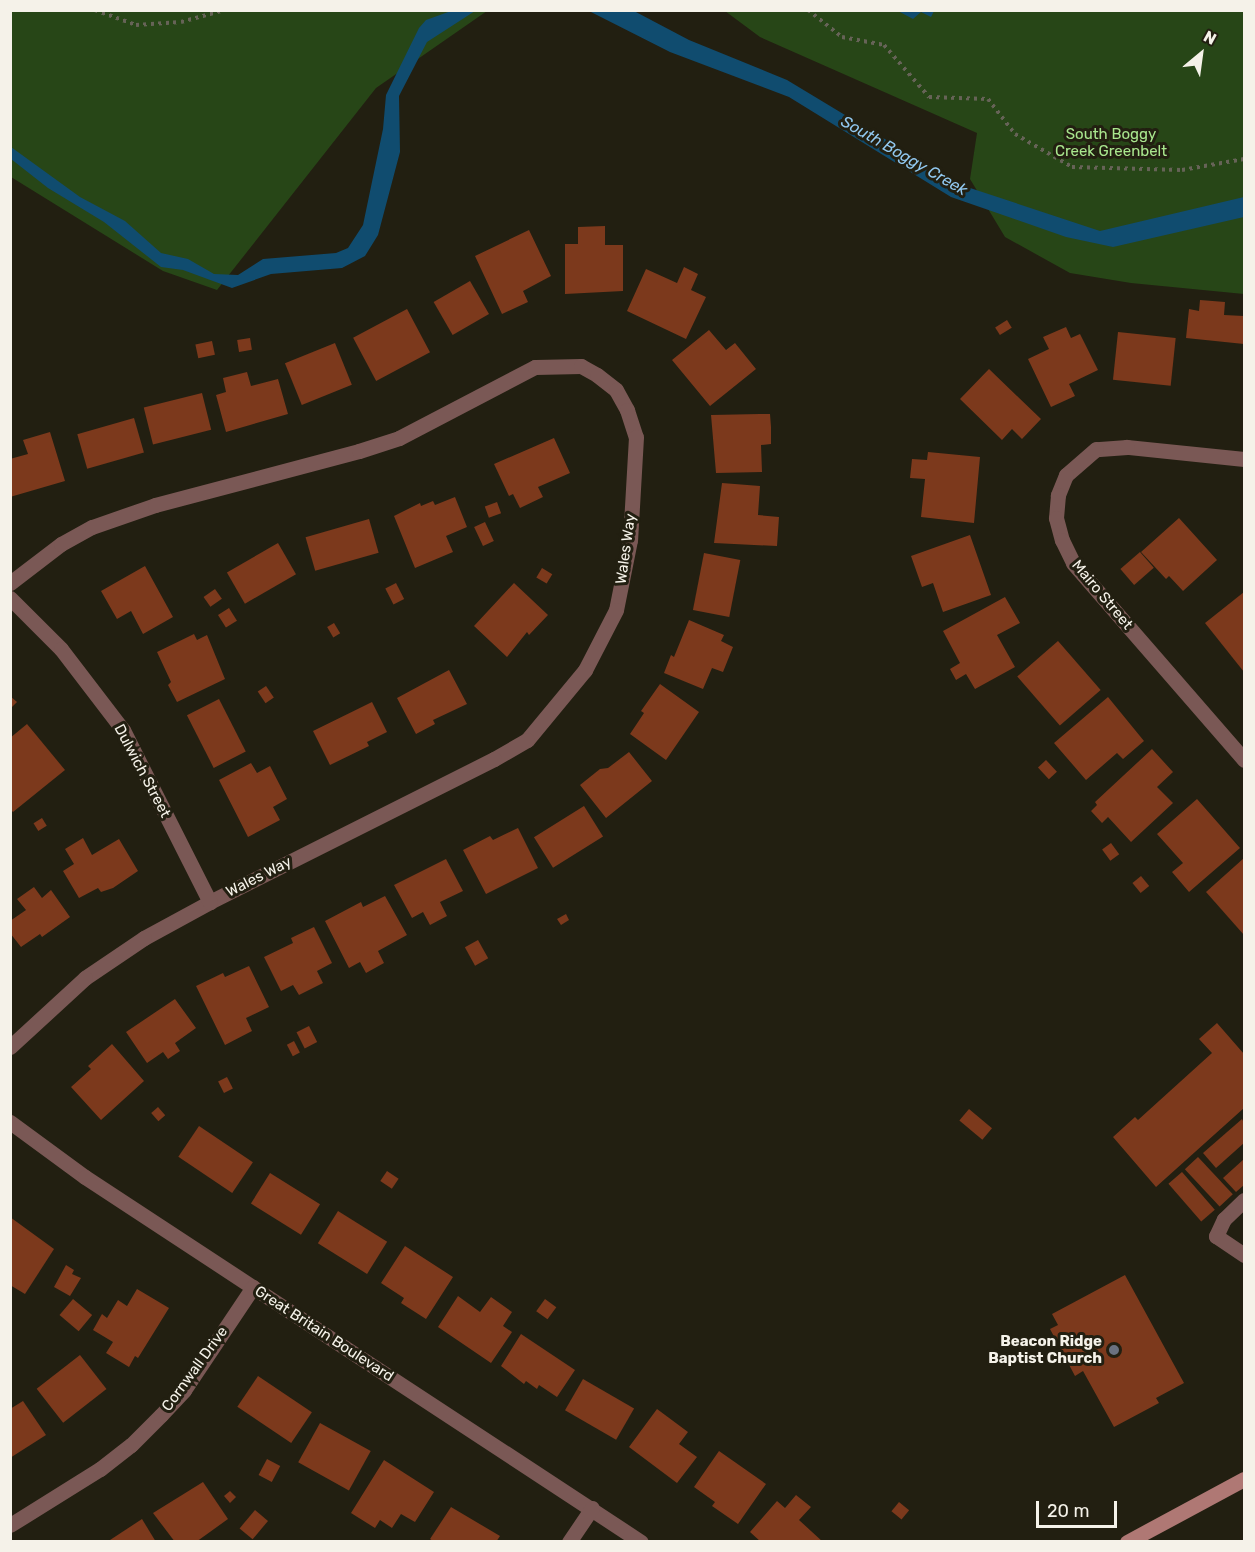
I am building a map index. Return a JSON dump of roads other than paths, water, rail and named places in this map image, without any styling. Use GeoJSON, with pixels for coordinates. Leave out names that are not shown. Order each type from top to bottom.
{"type":"FeatureCollection","features":[{"type":"Feature","properties":{"kind":"main road"},"geometry":{"type":"LineString","coordinates":[[1126,1542],[1245,1479]]}},
{"type":"Feature","properties":{"kind":"street","name":"Wales Way"},"geometry":{"type":"LineString","coordinates":[[10,583],[61,544],[92,527],[155,505],[359,451],[399,438],[535,367],[581,366],[597,375],[616,390],[627,410],[636,437],[630,540],[625,576],[616,610],[585,670],[561,702],[527,740],[144,938],[85,978],[10,1047]]}},
{"type":"Feature","properties":{"kind":"street","name":"Mairo Street"},"geometry":{"type":"LineString","coordinates":[[1245,459],[1128,447],[1095,449],[1066,475],[1058,495],[1056,518],[1062,540],[1073,563],[1245,760]]}},
{"type":"Feature","properties":{"kind":"street","name":"Dulwich Street"},"geometry":{"type":"LineString","coordinates":[[10,598],[61,649],[123,730],[210,902]]}},
{"type":"Feature","properties":{"kind":"street","name":"Great Britain Boulevard"},"geometry":{"type":"LineString","coordinates":[[10,1122],[85,1177],[592,1508],[640,1542]]}},
{"type":"Feature","properties":{"kind":"street"},"geometry":{"type":"LineString","coordinates":[[1245,1200],[1224,1219],[1216,1236],[1245,1254]]}},
{"type":"Feature","properties":{"kind":"street","name":"Cornwall Drive"},"geometry":{"type":"LineString","coordinates":[[10,1525],[100,1468],[130,1445],[161,1415],[184,1390],[253,1287]]}},
{"type":"Feature","properties":{"kind":"street"},"geometry":{"type":"LineString","coordinates":[[569,1542],[592,1508]]}},
{"type":"Feature","properties":{"kind":"water"},"geometry":{"type":"Polygon","coordinates":[[[451,11],[475,11],[427,42],[399,96],[400,152],[378,235],[365,256],[342,268],[271,274],[232,288],[183,270],[161,267],[104,222],[48,188],[11,159],[11,147],[80,197],[125,221],[161,253],[188,259],[214,274],[238,275],[263,259],[336,253],[348,248],[363,225],[383,129],[386,95],[419,28],[426,20],[451,11]]]}},
{"type":"Feature","properties":{"kind":"water","name":"South Boggy Creek"},"geometry":{"type":"Polygon","coordinates":[[[589,11],[634,11],[689,40],[787,80],[961,185],[1100,231],[1244,197],[1244,217],[1113,247],[1066,237],[951,197],[789,97],[670,52],[589,11]]]}},
{"type":"Feature","properties":{"kind":"water"},"geometry":{"type":"Polygon","coordinates":[[[898,11],[934,11],[931,17],[921,12],[913,19],[898,11]]]}},
{"type":"Feature","properties":{"kind":"place","name":"Beacon Ridge Baptist Church"},"geometry":{"type":"Point","coordinates":[1114,1350]}},
{"type":"Feature","properties":{"kind":"park label","name":"South Boggy Creek Greenbelt"},"geometry":{"type":"Point","coordinates":[1111,142]}}]}
